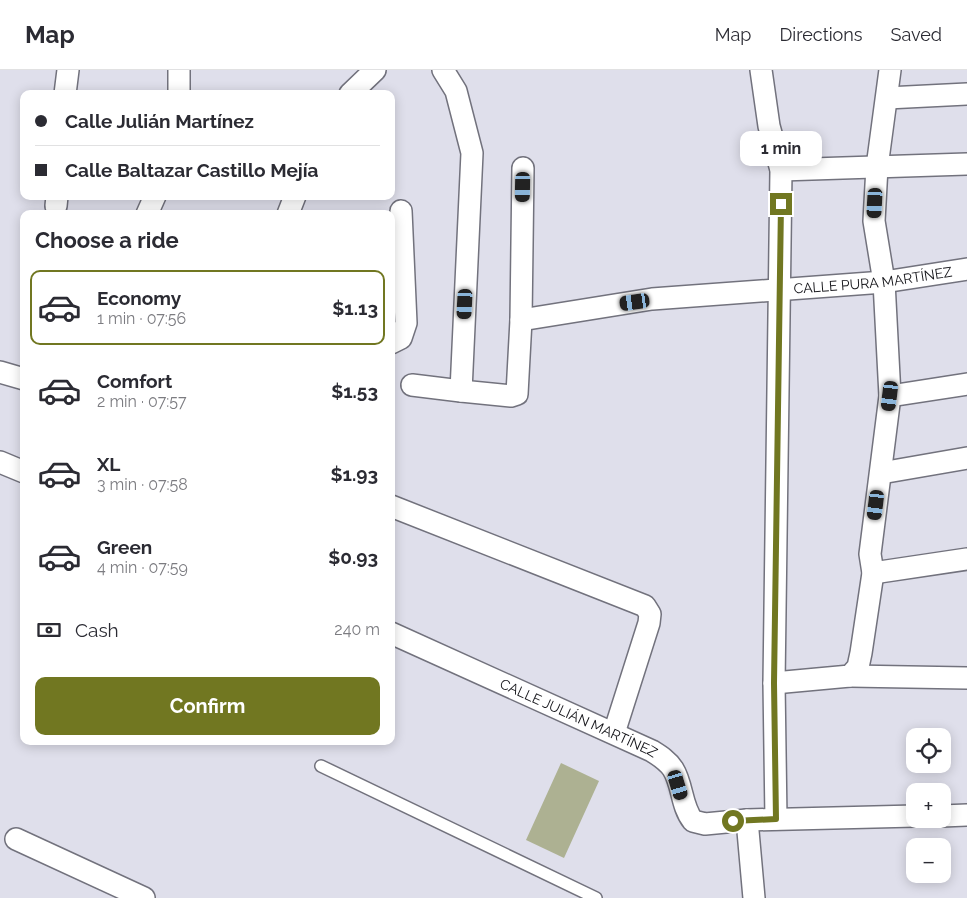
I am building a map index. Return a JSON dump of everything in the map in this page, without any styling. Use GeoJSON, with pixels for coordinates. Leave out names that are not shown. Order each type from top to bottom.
{"type":"FeatureCollection","features":[{"type":"Feature","properties":{"kind":"street"},"geometry":{"type":"LineString","coordinates":[[66,90],[68,70]]}},
{"type":"Feature","properties":{"kind":"street"},"geometry":{"type":"LineString","coordinates":[[179,70],[179,90]]}},
{"type":"Feature","properties":{"kind":"street"},"geometry":{"type":"LineString","coordinates":[[354,90],[375,70]]}},
{"type":"Feature","properties":{"kind":"street"},"geometry":{"type":"LineString","coordinates":[[443,70],[456,91],[472,153],[461,391]]}},
{"type":"Feature","properties":{"kind":"street"},"geometry":{"type":"LineString","coordinates":[[761,70],[769,126],[781,170],[774,683],[776,819]]}},
{"type":"Feature","properties":{"kind":"street"},"geometry":{"type":"LineString","coordinates":[[850,676],[858,667],[873,573],[870,554],[890,396],[884,282],[874,221],[877,167],[890,70]]}},
{"type":"Feature","properties":{"kind":"street"},"geometry":{"type":"LineString","coordinates":[[887,98],[967,94]]}},
{"type":"Feature","properties":{"kind":"street"},"geometry":{"type":"LineString","coordinates":[[781,170],[967,164]]}},
{"type":"Feature","properties":{"kind":"street"},"geometry":{"type":"LineString","coordinates":[[412,385],[511,396],[517,394],[521,320],[523,168]]}},
{"type":"Feature","properties":{"kind":"street"},"geometry":{"type":"LineString","coordinates":[[395,341],[401,338],[406,323],[401,211]]}},
{"type":"Feature","properties":{"kind":"street","name":"CALLE PURA MARTÍNEZ"},"geometry":{"type":"LineString","coordinates":[[521,320],[652,299],[884,282],[967,269]]}},
{"type":"Feature","properties":{"kind":"street"},"geometry":{"type":"LineString","coordinates":[[0,372],[20,378]]}},
{"type":"Feature","properties":{"kind":"street"},"geometry":{"type":"LineString","coordinates":[[890,396],[967,384]]}},
{"type":"Feature","properties":{"kind":"street"},"geometry":{"type":"LineString","coordinates":[[880,472],[967,458]]}},
{"type":"Feature","properties":{"kind":"street"},"geometry":{"type":"LineString","coordinates":[[0,462],[20,469]]}},
{"type":"Feature","properties":{"kind":"street"},"geometry":{"type":"LineString","coordinates":[[395,508],[645,606],[650,614],[649,624],[614,733]]}},
{"type":"Feature","properties":{"kind":"street"},"geometry":{"type":"LineString","coordinates":[[873,573],[967,558]]}},
{"type":"Feature","properties":{"kind":"street","name":"CALLE JULIÁN MARTÍNEZ"},"geometry":{"type":"LineString","coordinates":[[395,635],[652,751],[666,760],[674,771],[687,814],[693,821],[705,824],[746,820],[906,816]]}},
{"type":"Feature","properties":{"kind":"street"},"geometry":{"type":"LineString","coordinates":[[774,683],[850,676],[967,678]]}},
{"type":"Feature","properties":{"kind":"street"},"geometry":{"type":"LineString","coordinates":[[951,816],[967,815]]}},
{"type":"Feature","properties":{"kind":"street"},"geometry":{"type":"LineString","coordinates":[[746,820],[754,898]]}},
{"type":"Feature","properties":{"kind":"street"},"geometry":{"type":"LineString","coordinates":[[16,838],[144,898]]}},
{"type":"Feature","properties":{"kind":"lane"},"geometry":{"type":"LineString","coordinates":[[321,766],[596,898]]}},
{"type":"Feature","properties":{"kind":"green space"},"geometry":{"type":"Polygon","coordinates":[[[561,763],[599,781],[564,858],[526,840],[561,763]]]}},
{"type":"Feature","properties":{"kind":"route"},"geometry":{"type":"LineString","coordinates":[[733,821],[776,819],[774,683],[781,204]]}}]}
